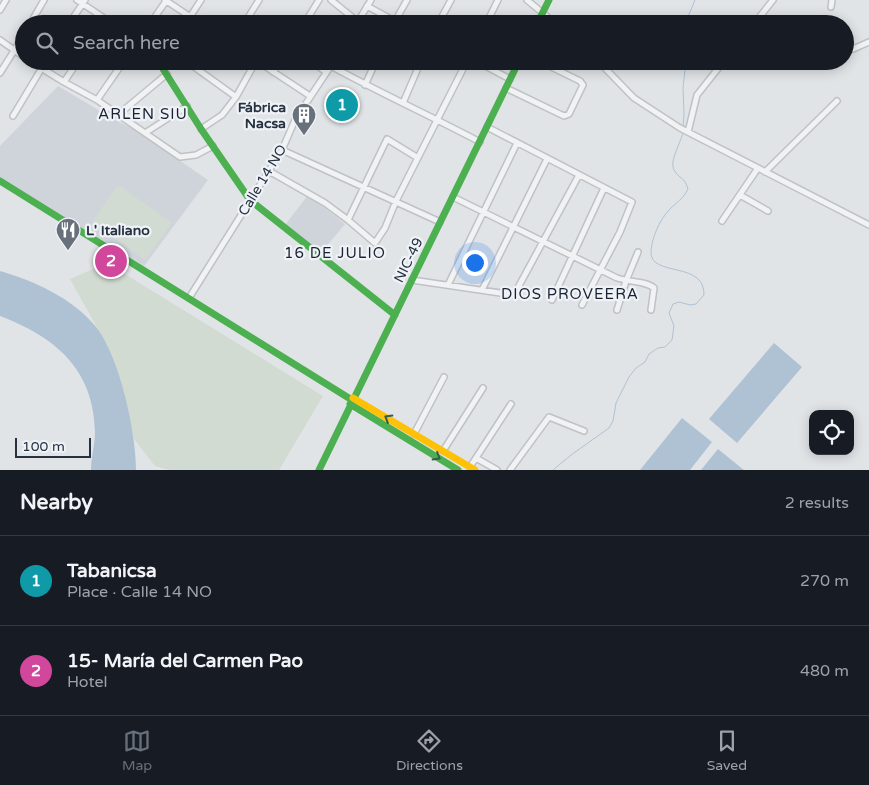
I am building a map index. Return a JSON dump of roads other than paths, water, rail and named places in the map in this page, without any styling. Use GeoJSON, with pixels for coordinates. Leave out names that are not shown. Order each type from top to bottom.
{"type":"FeatureCollection","features":[{"type":"Feature","properties":{"kind":"street"},"geometry":{"type":"LineString","coordinates":[[0,10],[6,0]]}},
{"type":"Feature","properties":{"kind":"street"},"geometry":{"type":"LineString","coordinates":[[35,15],[44,0]]}},
{"type":"Feature","properties":{"kind":"street"},"geometry":{"type":"LineString","coordinates":[[77,0],[84,2],[98,15]]}},
{"type":"Feature","properties":{"kind":"street"},"geometry":{"type":"LineString","coordinates":[[156,15],[165,0],[187,15]]}},
{"type":"Feature","properties":{"kind":"street"},"geometry":{"type":"LineString","coordinates":[[191,15],[200,0]]}},
{"type":"Feature","properties":{"kind":"street"},"geometry":{"type":"LineString","coordinates":[[250,15],[259,0]]}},
{"type":"Feature","properties":{"kind":"street"},"geometry":{"type":"LineString","coordinates":[[310,15],[319,0]]}},
{"type":"Feature","properties":{"kind":"street"},"geometry":{"type":"LineString","coordinates":[[331,0],[348,15]]}},
{"type":"Feature","properties":{"kind":"street"},"geometry":{"type":"LineString","coordinates":[[362,15],[371,0]]}},
{"type":"Feature","properties":{"kind":"street"},"geometry":{"type":"LineString","coordinates":[[400,15],[407,0]]}},
{"type":"Feature","properties":{"kind":"street"},"geometry":{"type":"LineString","coordinates":[[443,15],[451,0]]}},
{"type":"Feature","properties":{"kind":"street"},"geometry":{"type":"LineString","coordinates":[[490,15],[498,0]]}},
{"type":"Feature","properties":{"kind":"street"},"geometry":{"type":"LineString","coordinates":[[527,0],[545,15]]}},
{"type":"Feature","properties":{"kind":"street"},"geometry":{"type":"LineString","coordinates":[[543,13],[549,0]]}},
{"type":"Feature","properties":{"kind":"street"},"geometry":{"type":"LineString","coordinates":[[761,15],[773,0]]}},
{"type":"Feature","properties":{"kind":"street"},"geometry":{"type":"LineString","coordinates":[[831,7],[832,0]]}},
{"type":"Feature","properties":{"kind":"street"},"geometry":{"type":"LineString","coordinates":[[75,15],[84,2]]}},
{"type":"Feature","properties":{"kind":"street"},"geometry":{"type":"LineString","coordinates":[[367,6],[382,15]]}},
{"type":"Feature","properties":{"kind":"street"},"geometry":{"type":"LineString","coordinates":[[0,40],[15,50],[0,73]]}},
{"type":"Feature","properties":{"kind":"street"},"geometry":{"type":"LineString","coordinates":[[854,49],[869,42]]}},
{"type":"Feature","properties":{"kind":"street"},"geometry":{"type":"LineString","coordinates":[[13,116],[40,70]]}},
{"type":"Feature","properties":{"kind":"street"},"geometry":{"type":"LineString","coordinates":[[43,70],[97,100],[180,157],[196,155],[213,146]]}},
{"type":"Feature","properties":{"kind":"street"},"geometry":{"type":"LineString","coordinates":[[64,82],[72,70]]}},
{"type":"Feature","properties":{"kind":"street"},"geometry":{"type":"LineString","coordinates":[[97,100],[118,70]]}},
{"type":"Feature","properties":{"kind":"street"},"geometry":{"type":"LineString","coordinates":[[164,70],[201,129],[250,200],[395,315]]}},
{"type":"Feature","properties":{"kind":"street"},"geometry":{"type":"LineString","coordinates":[[198,70],[236,97]]}},
{"type":"Feature","properties":{"kind":"street"},"geometry":{"type":"LineString","coordinates":[[201,129],[222,115],[236,97],[252,70]]}},
{"type":"Feature","properties":{"kind":"street"},"geometry":{"type":"LineString","coordinates":[[270,70],[310,96]]}},
{"type":"Feature","properties":{"kind":"street"},"geometry":{"type":"LineString","coordinates":[[341,70],[365,85],[438,119],[480,142]]}},
{"type":"Feature","properties":{"kind":"street"},"geometry":{"type":"LineString","coordinates":[[365,85],[372,70]]}},
{"type":"Feature","properties":{"kind":"street"},"geometry":{"type":"LineString","coordinates":[[403,103],[417,70]]}},
{"type":"Feature","properties":{"kind":"street"},"geometry":{"type":"LineString","coordinates":[[269,171],[325,204],[348,220],[375,243],[462,70]]}},
{"type":"Feature","properties":{"kind":"street"},"geometry":{"type":"LineString","coordinates":[[493,70],[510,79]]}},
{"type":"Feature","properties":{"kind":"street","name":"NIC-49"},"geometry":{"type":"LineString","coordinates":[[319,470],[514,70]]}},
{"type":"Feature","properties":{"kind":"street"},"geometry":{"type":"LineString","coordinates":[[506,88],[564,116],[569,114],[583,85],[580,81],[557,70]]}},
{"type":"Feature","properties":{"kind":"street"},"geometry":{"type":"LineString","coordinates":[[607,70],[634,98],[680,128],[869,225]]}},
{"type":"Feature","properties":{"kind":"street"},"geometry":{"type":"LineString","coordinates":[[687,132],[697,95],[717,70]]}},
{"type":"Feature","properties":{"kind":"street","name":"Calle 14 NO"},"geometry":{"type":"LineString","coordinates":[[189,298],[282,150],[295,120],[326,72]]}},
{"type":"Feature","properties":{"kind":"street"},"geometry":{"type":"LineString","coordinates":[[119,114],[167,74]]}},
{"type":"Feature","properties":{"kind":"street"},"geometry":{"type":"LineString","coordinates":[[765,172],[837,101]]}},
{"type":"Feature","properties":{"kind":"street"},"geometry":{"type":"LineString","coordinates":[[145,133],[187,106]]}},
{"type":"Feature","properties":{"kind":"street"},"geometry":{"type":"LineString","coordinates":[[487,127],[632,202],[601,270],[582,305]]}},
{"type":"Feature","properties":{"kind":"street"},"geometry":{"type":"LineString","coordinates":[[348,220],[387,139],[418,158]]}},
{"type":"Feature","properties":{"kind":"street"},"geometry":{"type":"LineString","coordinates":[[448,285],[517,143]]}},
{"type":"Feature","properties":{"kind":"street"},"geometry":{"type":"LineString","coordinates":[[282,150],[440,222]]}},
{"type":"Feature","properties":{"kind":"street"},"geometry":{"type":"LineString","coordinates":[[482,290],[547,159]]}},
{"type":"Feature","properties":{"kind":"street"},"geometry":{"type":"LineString","coordinates":[[722,221],[758,168]]}},
{"type":"Feature","properties":{"kind":"street"},"geometry":{"type":"LineString","coordinates":[[412,280],[514,295],[579,175]]}},
{"type":"Feature","properties":{"kind":"street"},"geometry":{"type":"LineString","coordinates":[[0,181],[189,298],[458,470]]}},
{"type":"Feature","properties":{"kind":"street"},"geometry":{"type":"LineString","coordinates":[[552,300],[604,188]]}},
{"type":"Feature","properties":{"kind":"street"},"geometry":{"type":"LineString","coordinates":[[740,195],[768,211]]}},
{"type":"Feature","properties":{"kind":"street"},"geometry":{"type":"LineString","coordinates":[[452,197],[601,270],[626,281],[653,286],[651,310]]}},
{"type":"Feature","properties":{"kind":"street"},"geometry":{"type":"LineString","coordinates":[[617,310],[638,252]]}},
{"type":"Feature","properties":{"kind":"street"},"geometry":{"type":"LineString","coordinates":[[414,434],[444,377]]}},
{"type":"Feature","properties":{"kind":"street"},"geometry":{"type":"LineString","coordinates":[[443,451],[482,388]]}},
{"type":"Feature","properties":{"kind":"street"},"geometry":{"type":"LineString","coordinates":[[352,401],[414,434],[471,469],[476,458],[511,404]]}},
{"type":"Feature","properties":{"kind":"street"},"geometry":{"type":"LineString","coordinates":[[510,470],[549,417],[584,431]]}},
{"type":"Feature","properties":{"kind":"street"},"geometry":{"type":"LineString","coordinates":[[476,458],[497,470]]}},
{"type":"Feature","properties":{"kind":"water"},"geometry":{"type":"Polygon","coordinates":[[[0,271],[27,280],[53,292],[77,308],[97,328],[113,358],[125,396],[133,436],[136,470],[91,470],[95,432],[93,410],[87,390],[79,373],[68,358],[54,345],[20,324],[0,316],[0,271]]]}},
{"type":"Feature","properties":{"kind":"water"},"geometry":{"type":"Polygon","coordinates":[[[774,343],[802,367],[737,443],[709,419],[774,343]]]}},
{"type":"Feature","properties":{"kind":"water"},"geometry":{"type":"Polygon","coordinates":[[[682,418],[712,442],[690,470],[640,470],[682,418]]]}},
{"type":"Feature","properties":{"kind":"water"},"geometry":{"type":"Polygon","coordinates":[[[718,449],[744,470],[701,470],[718,449]]]}},
{"type":"Feature","properties":{"kind":"waterway"},"geometry":{"type":"LineString","coordinates":[[689,15],[695,0]]}},
{"type":"Feature","properties":{"kind":"waterway"},"geometry":{"type":"LineString","coordinates":[[683,128],[685,70]]}},
{"type":"Feature","properties":{"kind":"waterway"},"geometry":{"type":"LineString","coordinates":[[553,470],[609,428],[613,421],[616,403],[629,377],[636,368],[645,362],[649,354],[658,348],[665,347],[672,340],[674,326],[669,313],[673,304],[679,302],[690,305],[696,304],[704,295],[702,284],[696,277],[659,264],[653,259],[651,251],[660,223],[666,213],[682,198],[688,189],[673,166],[674,157],[683,132]]}},
{"type":"Feature","properties":{"kind":"place","name":"Tabanicsa"},"geometry":{"type":"Point","coordinates":[342,105]}},
{"type":"Feature","properties":{"kind":"place","name":"Fábrica Nacsa"},"geometry":{"type":"Point","coordinates":[304,136]}},
{"type":"Feature","properties":{"kind":"place","name":"L' Italiano"},"geometry":{"type":"Point","coordinates":[68,251]}},
{"type":"Feature","properties":{"kind":"place","name":"15- María del Carmen Pao"},"geometry":{"type":"Point","coordinates":[111,261]}},
{"type":"Feature","properties":{"kind":"district","name":"ARLEN SIU"},"geometry":{"type":"Point","coordinates":[143,114]}},
{"type":"Feature","properties":{"kind":"district","name":"16 DE JULIO"},"geometry":{"type":"Point","coordinates":[335,253]}},
{"type":"Feature","properties":{"kind":"district","name":"DIOS PROVEERA"},"geometry":{"type":"Point","coordinates":[570,294]}}]}
